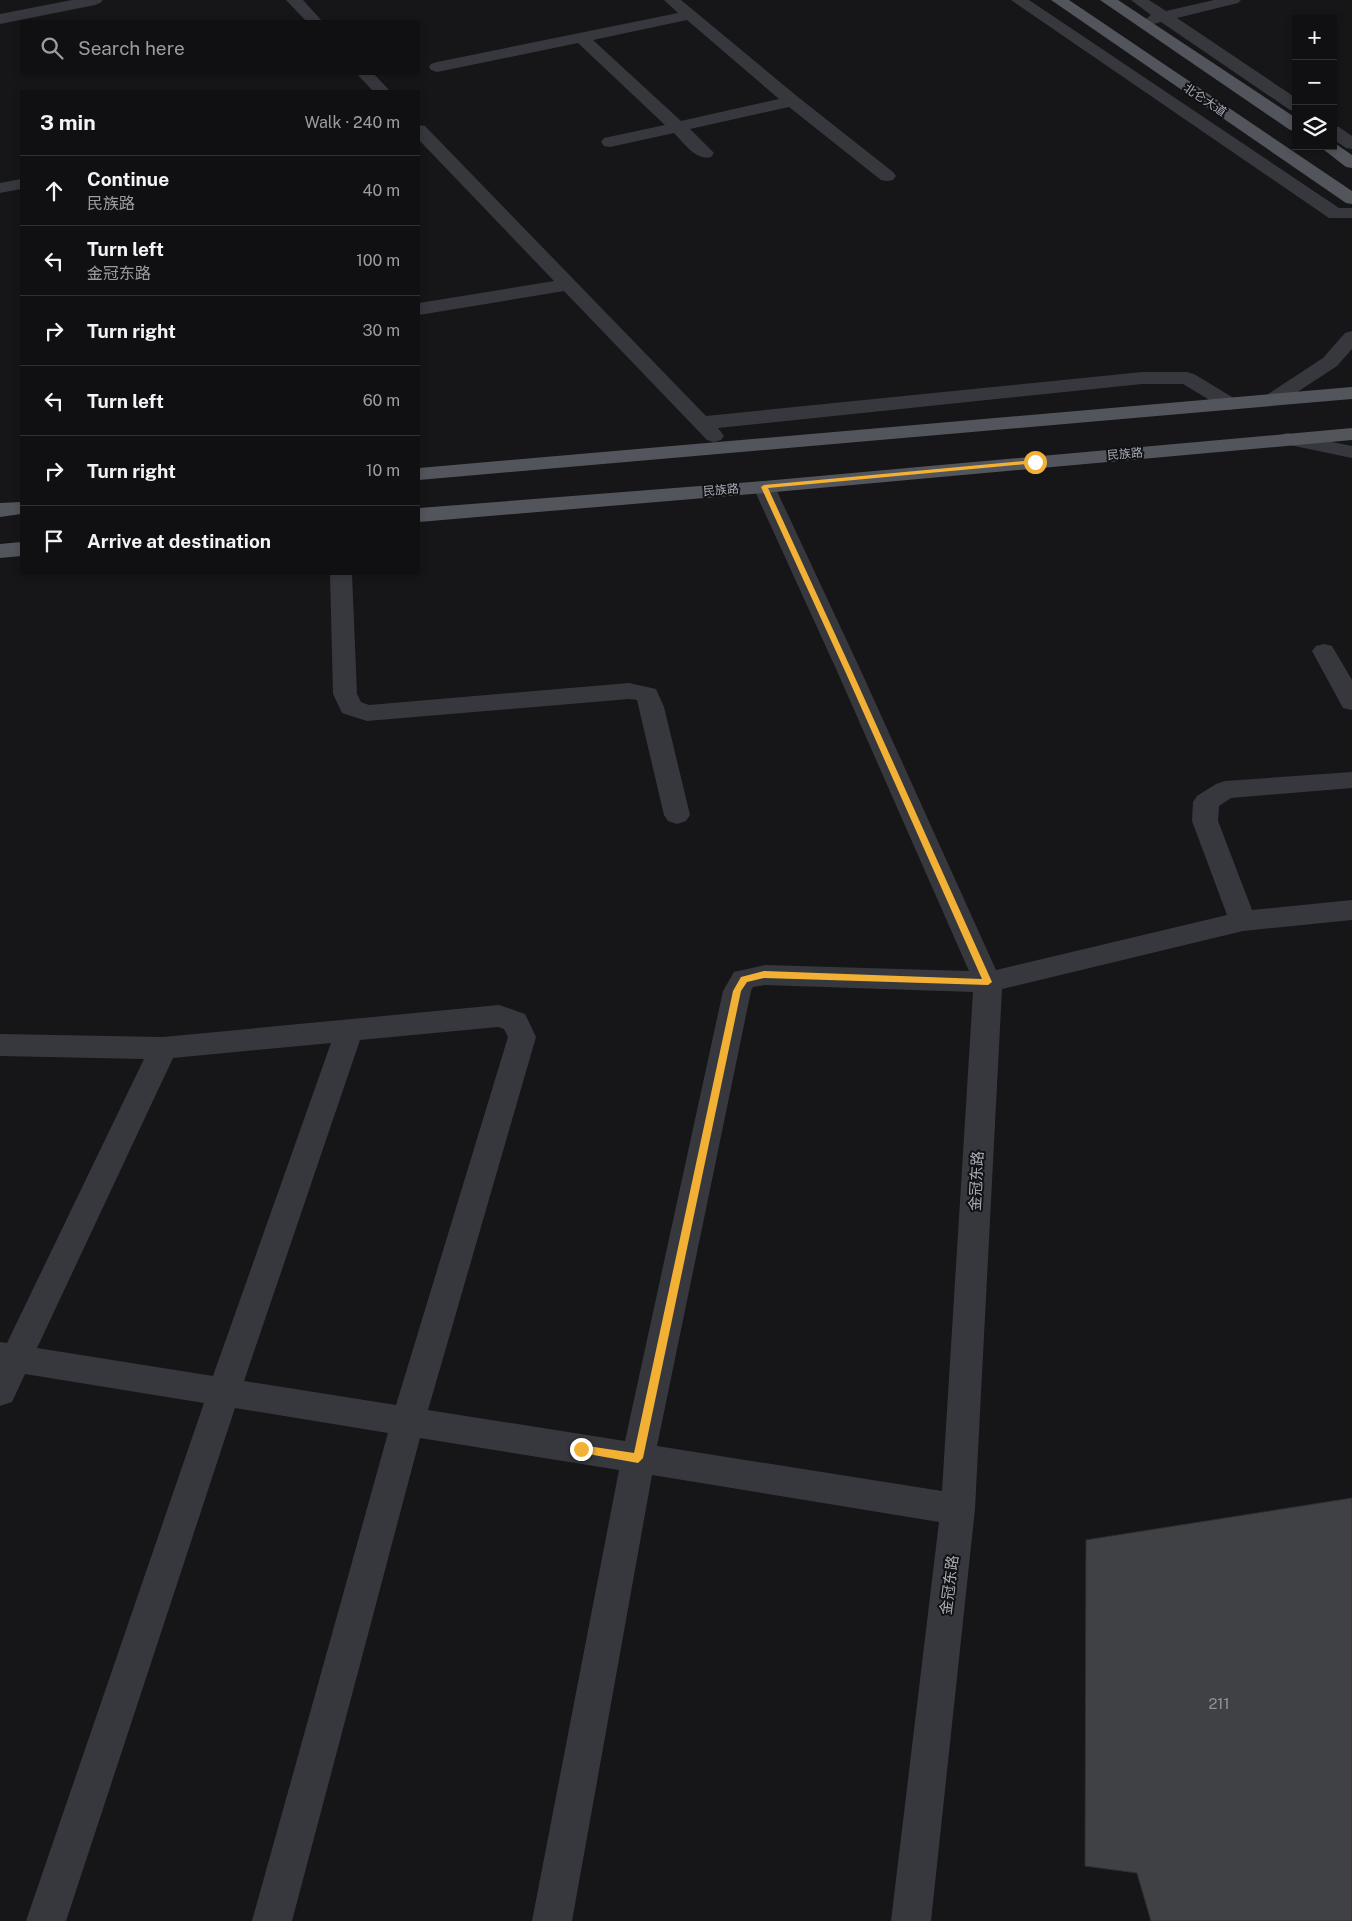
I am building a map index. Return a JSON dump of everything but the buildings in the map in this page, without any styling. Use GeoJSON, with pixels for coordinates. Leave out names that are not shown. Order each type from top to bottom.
{"type":"FeatureCollection","features":[{"type":"Feature","properties":{"kind":"main road","name":"北仑大道"},"geometry":{"type":"LineString","coordinates":[[1059,0],[1352,199]]}},
{"type":"Feature","properties":{"kind":"main road","name":"北仑大道"},"geometry":{"type":"LineString","coordinates":[[1108,0],[1292,123]]}},
{"type":"Feature","properties":{"kind":"main road"},"geometry":{"type":"LineString","coordinates":[[1337,149],[1350,154]]}},
{"type":"Feature","properties":{"kind":"main road"},"geometry":{"type":"LineString","coordinates":[[420,474],[1352,393]]}},
{"type":"Feature","properties":{"kind":"main road","name":"民族路"},"geometry":{"type":"LineString","coordinates":[[420,515],[764,487],[1352,434]]}},
{"type":"Feature","properties":{"kind":"main road"},"geometry":{"type":"LineString","coordinates":[[0,510],[20,508]]}},
{"type":"Feature","properties":{"kind":"main road"},"geometry":{"type":"LineString","coordinates":[[0,550],[20,549]]}},
{"type":"Feature","properties":{"kind":"street"},"geometry":{"type":"LineString","coordinates":[[0,19],[95,0]]}},
{"type":"Feature","properties":{"kind":"street"},"geometry":{"type":"LineString","coordinates":[[294,0],[313,20]]}},
{"type":"Feature","properties":{"kind":"street"},"geometry":{"type":"LineString","coordinates":[[672,0],[792,101],[887,176]]}},
{"type":"Feature","properties":{"kind":"street"},"geometry":{"type":"LineString","coordinates":[[1019,0],[1335,214],[1352,213]]}},
{"type":"Feature","properties":{"kind":"street"},"geometry":{"type":"LineString","coordinates":[[1139,0],[1295,105]]}},
{"type":"Feature","properties":{"kind":"street"},"geometry":{"type":"LineString","coordinates":[[1140,22],[1233,0]]}},
{"type":"Feature","properties":{"kind":"street"},"geometry":{"type":"LineString","coordinates":[[437,67],[689,14]]}},
{"type":"Feature","properties":{"kind":"street"},"geometry":{"type":"LineString","coordinates":[[581,37],[675,127],[705,153]]}},
{"type":"Feature","properties":{"kind":"street"},"geometry":{"type":"LineString","coordinates":[[366,75],[381,90]]}},
{"type":"Feature","properties":{"kind":"street"},"geometry":{"type":"LineString","coordinates":[[610,142],[792,101]]}},
{"type":"Feature","properties":{"kind":"street"},"geometry":{"type":"LineString","coordinates":[[420,131],[726,448]]}},
{"type":"Feature","properties":{"kind":"street"},"geometry":{"type":"LineString","coordinates":[[1337,136],[1350,154]]}},
{"type":"Feature","properties":{"kind":"street"},"geometry":{"type":"LineString","coordinates":[[0,188],[20,184]]}},
{"type":"Feature","properties":{"kind":"street"},"geometry":{"type":"LineString","coordinates":[[420,309],[568,285]]}},
{"type":"Feature","properties":{"kind":"street"},"geometry":{"type":"LineString","coordinates":[[1272,400],[1330,362],[1352,337]]}},
{"type":"Feature","properties":{"kind":"street"},"geometry":{"type":"LineString","coordinates":[[701,423],[1142,378],[1187,378],[1230,404]]}},
{"type":"Feature","properties":{"kind":"street"},"geometry":{"type":"LineString","coordinates":[[1287,439],[1352,452]]}},
{"type":"Feature","properties":{"kind":"street","name":"金冠东路"},"geometry":{"type":"LineString","coordinates":[[764,487],[849,671],[988,982],[958,1509],[911,1921]]}},
{"type":"Feature","properties":{"kind":"street"},"geometry":{"type":"LineString","coordinates":[[341,575],[345,694],[351,707],[367,713],[628,691],[647,694],[652,707],[677,815]]}},
{"type":"Feature","properties":{"kind":"street"},"geometry":{"type":"LineString","coordinates":[[1324,651],[1352,702]]}},
{"type":"Feature","properties":{"kind":"street"},"geometry":{"type":"LineString","coordinates":[[1243,922],[1205,821],[1206,802],[1225,790],[1352,780]]}},
{"type":"Feature","properties":{"kind":"street"},"geometry":{"type":"LineString","coordinates":[[552,1921],[638,1458],[737,991],[744,979],[764,974],[988,982],[1243,922],[1352,910]]}},
{"type":"Feature","properties":{"kind":"street"},"geometry":{"type":"LineString","coordinates":[[0,1045],[163,1048],[349,1032],[499,1016],[515,1022],[522,1037],[408,1421],[272,1921]]}},
{"type":"Feature","properties":{"kind":"street"},"geometry":{"type":"LineString","coordinates":[[46,1921],[224,1392],[349,1032]]}},
{"type":"Feature","properties":{"kind":"street"},"geometry":{"type":"LineString","coordinates":[[0,1392],[8,1357],[163,1048]]}},
{"type":"Feature","properties":{"kind":"street"},"geometry":{"type":"LineString","coordinates":[[8,1357],[958,1509]]}},
{"type":"Feature","properties":{"kind":"route"},"geometry":{"type":"LineString","coordinates":[[581,1449],[638,1458],[737,991],[744,979],[764,974],[988,982],[849,671],[764,487],[1035,462]]}}]}
